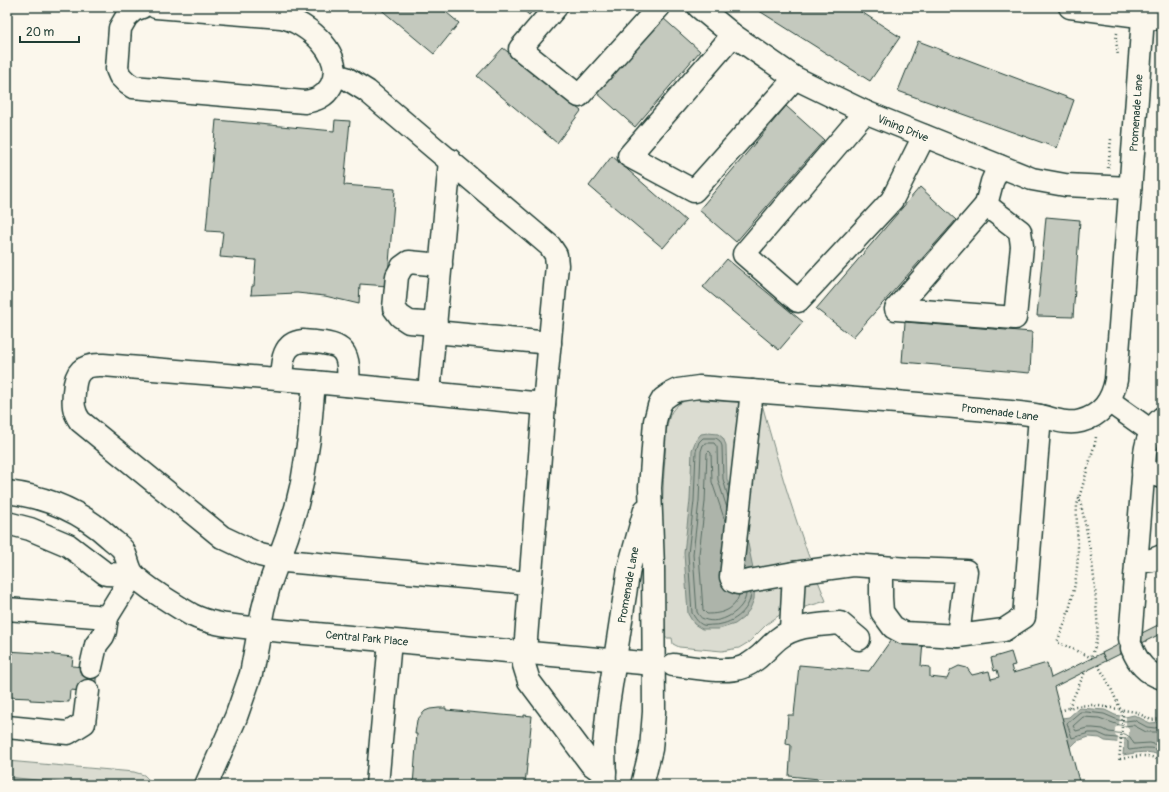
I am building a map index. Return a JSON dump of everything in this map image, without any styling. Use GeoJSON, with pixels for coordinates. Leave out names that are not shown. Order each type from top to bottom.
{"type":"FeatureCollection","features":[{"type":"Feature","properties":{"kind":"street"},"geometry":{"type":"LineString","coordinates":[[142,7],[134,10],[127,16],[120,28],[117,69],[120,76],[133,87],[305,102],[319,98],[325,94],[329,89],[335,75],[334,62],[326,48],[293,20],[281,17],[156,7]]}},
{"type":"Feature","properties":{"kind":"street"},"geometry":{"type":"LineString","coordinates":[[556,7],[520,49],[579,96],[659,7]]}},
{"type":"Feature","properties":{"kind":"street","name":"Vining Drive"},"geometry":{"type":"LineString","coordinates":[[699,7],[733,35],[795,78],[865,112],[1032,179],[1065,185],[1130,188]]}},
{"type":"Feature","properties":{"kind":"street"},"geometry":{"type":"LineString","coordinates":[[1070,7],[1153,19]]}},
{"type":"Feature","properties":{"kind":"street","name":"Promenade Lane"},"geometry":{"type":"LineString","coordinates":[[664,664],[653,567],[650,488],[655,421],[659,406],[664,399],[678,390],[698,387],[924,404],[1040,416],[1062,422],[1081,421],[1100,412],[1109,401],[1114,391],[1116,380],[1130,188],[1153,19]]}},
{"type":"Feature","properties":{"kind":"street"},"geometry":{"type":"LineString","coordinates":[[733,35],[629,156],[694,191],[795,78]]}},
{"type":"Feature","properties":{"kind":"street"},"geometry":{"type":"LineString","coordinates":[[335,75],[346,78],[367,91],[554,250],[557,265],[529,583],[524,652],[525,671],[529,682],[591,764],[605,778]]}},
{"type":"Feature","properties":{"kind":"street"},"geometry":{"type":"LineString","coordinates":[[865,112],[744,254],[798,301],[892,200],[924,136]]}},
{"type":"Feature","properties":{"kind":"street"},"geometry":{"type":"LineString","coordinates":[[430,393],[450,160]]}},
{"type":"Feature","properties":{"kind":"street"},"geometry":{"type":"LineString","coordinates":[[986,206],[1020,231],[1022,246],[1015,318],[896,309],[986,206],[992,182],[999,166]]}},
{"type":"Feature","properties":{"kind":"street"},"geometry":{"type":"LineString","coordinates":[[441,265],[409,262],[402,267],[397,276],[394,308],[400,316],[409,322],[436,328],[550,343]]}},
{"type":"Feature","properties":{"kind":"street"},"geometry":{"type":"LineString","coordinates":[[281,379],[283,356],[290,345],[299,341],[329,343],[339,348],[346,357],[348,364],[348,385]]}},
{"type":"Feature","properties":{"kind":"street"},"geometry":{"type":"LineString","coordinates":[[529,583],[278,560],[260,555],[222,537],[80,421],[74,411],[74,380],[76,376],[85,368],[103,364],[348,385],[544,404]]}},
{"type":"Feature","properties":{"kind":"street"},"geometry":{"type":"LineString","coordinates":[[206,785],[236,717],[248,684],[254,663],[269,586],[296,508],[302,483],[309,439],[314,382]]}},
{"type":"Feature","properties":{"kind":"street"},"geometry":{"type":"LineString","coordinates":[[752,391],[730,577],[733,581],[738,583],[794,573],[853,565],[881,568],[966,571],[958,636]]}},
{"type":"Feature","properties":{"kind":"street"},"geometry":{"type":"LineString","coordinates":[[1109,401],[1156,425],[1146,443],[1152,474],[1136,562],[1131,644],[1143,668],[1162,678]]}},
{"type":"Feature","properties":{"kind":"street"},"geometry":{"type":"LineString","coordinates":[[881,568],[882,612],[893,627],[904,633],[958,636],[1004,630],[1024,617],[1040,416]]}},
{"type":"Feature","properties":{"kind":"street","name":"Promenade Lane"},"geometry":{"type":"LineString","coordinates":[[615,660],[630,568],[650,488]]}},
{"type":"Feature","properties":{"kind":"street"},"geometry":{"type":"LineString","coordinates":[[7,492],[26,494],[46,500],[67,508],[85,518],[102,530],[123,550],[133,575]]}},
{"type":"Feature","properties":{"kind":"street"},"geometry":{"type":"LineString","coordinates":[[7,523],[30,529],[68,546],[106,574],[133,575]]}},
{"type":"Feature","properties":{"kind":"street"},"geometry":{"type":"LineString","coordinates":[[1136,562],[1152,560],[1162,556]]}},
{"type":"Feature","properties":{"kind":"street"},"geometry":{"type":"LineString","coordinates":[[794,573],[791,630],[840,623],[859,639]]}},
{"type":"Feature","properties":{"kind":"street"},"geometry":{"type":"LineString","coordinates":[[90,668],[96,645],[105,631],[107,617],[133,575]]}},
{"type":"Feature","properties":{"kind":"street","name":"Central Park Place"},"geometry":{"type":"LineString","coordinates":[[133,575],[155,592],[193,615],[210,622],[260,629],[726,670],[742,667],[757,659],[791,630]]}},
{"type":"Feature","properties":{"kind":"street"},"geometry":{"type":"LineString","coordinates":[[7,609],[107,617]]}},
{"type":"Feature","properties":{"kind":"street"},"geometry":{"type":"LineString","coordinates":[[376,785],[390,640]]}},
{"type":"Feature","properties":{"kind":"street"},"geometry":{"type":"LineString","coordinates":[[605,778],[606,723],[615,660]]}},
{"type":"Feature","properties":{"kind":"street"},"geometry":{"type":"LineString","coordinates":[[642,785],[651,749],[664,664]]}},
{"type":"Feature","properties":{"kind":"street"},"geometry":{"type":"LineString","coordinates":[[7,727],[68,733],[84,723],[88,691]]}},
{"type":"Feature","properties":{"kind":"path"},"geometry":{"type":"LineString","coordinates":[[1079,497],[1088,535],[1093,567],[1097,630],[1095,646],[1091,658],[1057,642],[1070,608],[1074,591],[1078,553],[1076,515],[1079,497]]}},
{"type":"Feature","properties":{"kind":"path"},"geometry":{"type":"LineString","coordinates":[[1098,665],[1108,682],[1123,716],[1119,761],[1147,756],[1154,757],[1162,762]]}},
{"type":"Feature","properties":{"kind":"path"},"geometry":{"type":"LineString","coordinates":[[1069,707],[1084,672]]}},
{"type":"Feature","properties":{"kind":"path"},"geometry":{"type":"LineString","coordinates":[[1060,711],[1069,707],[1093,705],[1136,712],[1151,720],[1162,719]]}},
{"type":"Feature","properties":{"kind":"shaded area"},"geometry":{"type":"Polygon","coordinates":[[[691,399],[762,404],[791,504],[826,601],[781,614],[767,624],[749,642],[739,648],[722,651],[679,647],[673,644],[672,638],[664,638],[662,525],[666,431],[668,420],[674,409],[684,401],[691,399]]]}},
{"type":"Feature","properties":{"kind":"shaded area"},"geometry":{"type":"Polygon","coordinates":[[[7,761],[134,772],[144,775],[154,785],[7,785],[7,761]]]}},
{"type":"Feature","properties":{"kind":"water"},"geometry":{"type":"Polygon","coordinates":[[[701,434],[718,434],[723,438],[726,445],[727,479],[746,534],[755,578],[754,599],[750,609],[743,618],[735,624],[719,629],[702,629],[694,624],[688,614],[684,553],[690,500],[692,450],[696,440],[701,434]]]}},
{"type":"Feature","properties":{"kind":"water"},"geometry":{"type":"Polygon","coordinates":[[[1079,708],[1105,710],[1115,715],[1125,717],[1134,715],[1150,723],[1162,722],[1162,757],[1148,752],[1123,755],[1124,743],[1105,741],[1100,738],[1089,737],[1077,741],[1070,748],[1062,718],[1069,717],[1079,708]]]}},
{"type":"Feature","properties":{"kind":"water"},"geometry":{"type":"Polygon","coordinates":[[[7,777],[66,783],[75,785],[7,785],[7,777]]]}},
{"type":"Feature","properties":{"kind":"pier"},"geometry":{"type":"Polygon","coordinates":[[[1120,716],[1126,717],[1126,725],[1129,729],[1129,736],[1124,739],[1124,748],[1122,748],[1122,745],[1117,744],[1118,739],[1115,735],[1115,728],[1119,725],[1120,716]]]}},
{"type":"Feature","properties":{"kind":"building"},"geometry":{"type":"Polygon","coordinates":[[[378,7],[440,7],[459,23],[434,54],[378,7]]]}},
{"type":"Feature","properties":{"kind":"building"},"geometry":{"type":"Polygon","coordinates":[[[520,7],[535,7],[529,15],[520,7]]]}},
{"type":"Feature","properties":{"kind":"building"},"geometry":{"type":"Polygon","coordinates":[[[753,7],[854,7],[900,37],[870,81],[753,7]]]}},
{"type":"Feature","properties":{"kind":"building"},"geometry":{"type":"Polygon","coordinates":[[[663,18],[700,51],[635,127],[596,92],[663,18]]]}},
{"type":"Feature","properties":{"kind":"building"},"geometry":{"type":"Polygon","coordinates":[[[918,41],[1074,100],[1057,148],[898,91],[918,41]]]}},
{"type":"Feature","properties":{"kind":"building"},"geometry":{"type":"Polygon","coordinates":[[[503,48],[581,111],[557,143],[477,76],[503,48]]]}},
{"type":"Feature","properties":{"kind":"building"},"geometry":{"type":"Polygon","coordinates":[[[786,106],[824,140],[736,242],[699,210],[786,106]]]}},
{"type":"Feature","properties":{"kind":"building"},"geometry":{"type":"Polygon","coordinates":[[[216,120],[334,131],[335,120],[350,121],[344,185],[395,189],[388,286],[360,284],[359,304],[325,296],[297,293],[251,295],[252,286],[254,286],[256,260],[220,257],[223,232],[206,231],[216,120]]]}},
{"type":"Feature","properties":{"kind":"building"},"geometry":{"type":"Polygon","coordinates":[[[612,156],[686,221],[663,248],[589,186],[612,156]]]}},
{"type":"Feature","properties":{"kind":"building"},"geometry":{"type":"Polygon","coordinates":[[[920,187],[956,220],[853,337],[816,309],[920,187]]]}},
{"type":"Feature","properties":{"kind":"building"},"geometry":{"type":"Polygon","coordinates":[[[1046,217],[1080,220],[1073,317],[1037,316],[1046,217]]]}},
{"type":"Feature","properties":{"kind":"building"},"geometry":{"type":"Polygon","coordinates":[[[727,259],[803,322],[779,350],[703,287],[727,259]]]}},
{"type":"Feature","properties":{"kind":"building"},"geometry":{"type":"Polygon","coordinates":[[[905,322],[1032,332],[1030,373],[902,362],[905,322]]]}},
{"type":"Feature","properties":{"kind":"building"},"geometry":{"type":"Polygon","coordinates":[[[1162,623],[1162,633],[1106,661],[1102,653],[1162,623]]]}},
{"type":"Feature","properties":{"kind":"building"},"geometry":{"type":"Polygon","coordinates":[[[1160,635],[1162,635],[1162,657],[1158,657],[1160,635]]]}},
{"type":"Feature","properties":{"kind":"building"},"geometry":{"type":"Polygon","coordinates":[[[893,637],[923,642],[921,666],[930,667],[930,677],[947,679],[951,670],[959,666],[967,668],[972,675],[989,671],[991,679],[999,677],[997,670],[994,671],[991,658],[1011,652],[1015,665],[1011,666],[1013,673],[1047,663],[1051,678],[1102,653],[1106,661],[1054,687],[1080,785],[834,785],[828,784],[829,780],[789,776],[791,745],[786,744],[788,715],[794,715],[799,665],[869,671],[893,637]]]}},
{"type":"Feature","properties":{"kind":"building"},"geometry":{"type":"Polygon","coordinates":[[[7,651],[54,654],[73,657],[72,666],[97,668],[95,692],[70,690],[69,702],[7,697],[7,651]]]}},
{"type":"Feature","properties":{"kind":"building"},"geometry":{"type":"Polygon","coordinates":[[[446,708],[446,710],[524,717],[524,715],[532,716],[525,785],[413,785],[417,720],[425,711],[430,709],[446,708]]]}},
{"type":"Feature","properties":{"kind":"building"},"geometry":{"type":"Polygon","coordinates":[[[400,783],[413,785],[400,785],[400,783]]]}}]}
